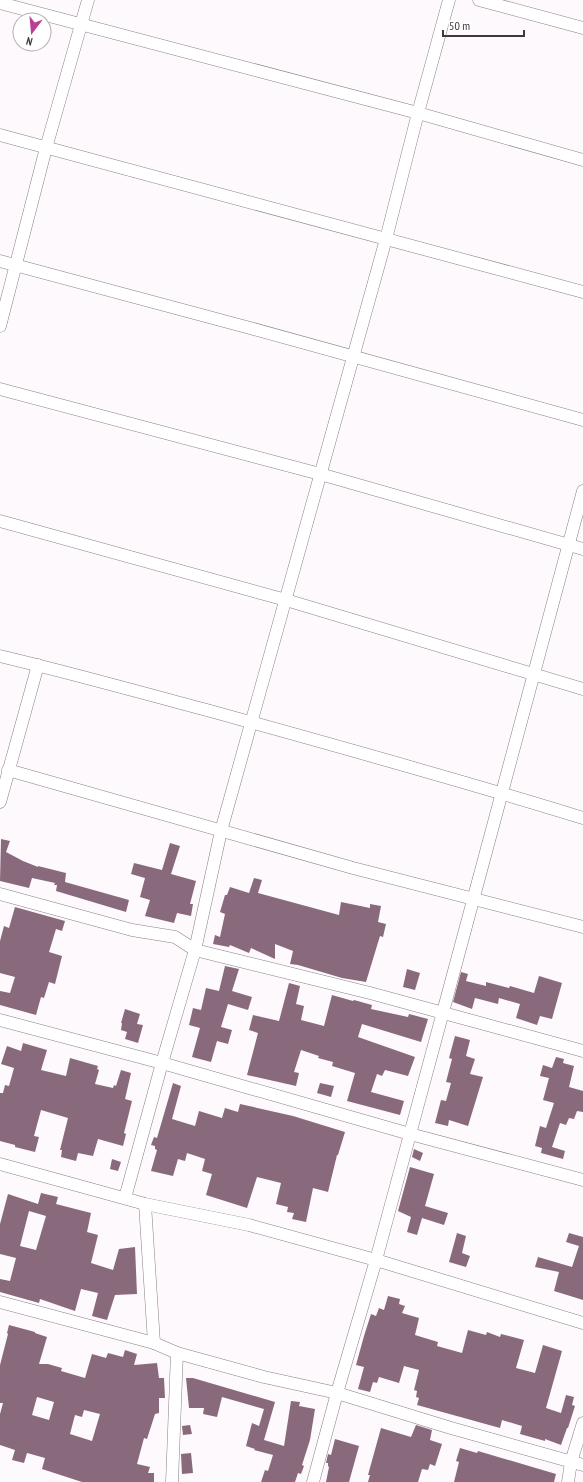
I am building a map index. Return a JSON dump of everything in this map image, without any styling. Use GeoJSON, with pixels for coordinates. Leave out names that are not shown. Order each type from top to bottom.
{"type":"FeatureCollection","features":[{"type":"Feature","properties":{"kind":"street"},"geometry":{"type":"LineString","coordinates":[[0,326],[46,148],[88,0]]}},
{"type":"Feature","properties":{"kind":"street"},"geometry":{"type":"LineString","coordinates":[[125,1198],[195,950],[221,831],[386,239],[449,0]]}},
{"type":"Feature","properties":{"kind":"street"},"geometry":{"type":"LineString","coordinates":[[479,0],[583,28]]}},
{"type":"Feature","properties":{"kind":"street"},"geometry":{"type":"LineString","coordinates":[[0,3],[418,113],[583,160]]}},
{"type":"Feature","properties":{"kind":"street"},"geometry":{"type":"LineString","coordinates":[[0,135],[583,292]]}},
{"type":"Feature","properties":{"kind":"street"},"geometry":{"type":"LineString","coordinates":[[0,261],[583,420]]}},
{"type":"Feature","properties":{"kind":"street"},"geometry":{"type":"LineString","coordinates":[[0,389],[320,474],[583,549]]}},
{"type":"Feature","properties":{"kind":"street"},"geometry":{"type":"LineString","coordinates":[[313,1482],[337,1393],[376,1260],[583,491]]}},
{"type":"Feature","properties":{"kind":"street"},"geometry":{"type":"LineString","coordinates":[[0,521],[286,600],[583,689]]}},
{"type":"Feature","properties":{"kind":"street"},"geometry":{"type":"LineString","coordinates":[[0,656],[252,722],[502,793],[583,818]]}},
{"type":"Feature","properties":{"kind":"street"},"geometry":{"type":"LineString","coordinates":[[0,802],[38,665]]}},
{"type":"Feature","properties":{"kind":"street"},"geometry":{"type":"LineString","coordinates":[[8,770],[353,868],[583,927]]}},
{"type":"Feature","properties":{"kind":"street"},"geometry":{"type":"LineString","coordinates":[[0,894],[132,930],[175,937],[195,950],[443,1012],[583,1050]]}},
{"type":"Feature","properties":{"kind":"street"},"geometry":{"type":"LineString","coordinates":[[0,1020],[162,1063],[410,1134],[583,1180]]}},
{"type":"Feature","properties":{"kind":"street"},"geometry":{"type":"LineString","coordinates":[[0,1164],[145,1204],[248,1225],[376,1260],[583,1323]]}},
{"type":"Feature","properties":{"kind":"street"},"geometry":{"type":"LineString","coordinates":[[145,1204],[154,1343]]}},
{"type":"Feature","properties":{"kind":"street"},"geometry":{"type":"LineString","coordinates":[[0,1302],[154,1343],[177,1354],[264,1377],[337,1393],[451,1428],[577,1464]]}},
{"type":"Feature","properties":{"kind":"street"},"geometry":{"type":"LineString","coordinates":[[172,1482],[177,1354]]}},
{"type":"Feature","properties":{"kind":"street"},"geometry":{"type":"LineString","coordinates":[[568,1482],[577,1464],[583,1423]]}},
{"type":"Feature","properties":{"kind":"building"},"geometry":{"type":"Polygon","coordinates":[[[1,839],[10,841],[6,852],[23,861],[38,867],[66,873],[65,882],[129,900],[126,912],[56,891],[57,885],[54,885],[55,883],[32,878],[29,888],[0,881],[1,839]]]}},
{"type":"Feature","properties":{"kind":"building"},"geometry":{"type":"Polygon","coordinates":[[[170,843],[180,846],[171,874],[196,881],[190,904],[193,904],[191,916],[177,913],[174,923],[145,916],[150,900],[140,897],[145,878],[131,874],[134,863],[162,870],[170,843]]]}},
{"type":"Feature","properties":{"kind":"building"},"geometry":{"type":"Polygon","coordinates":[[[254,878],[262,880],[258,893],[339,915],[341,902],[370,908],[370,904],[381,906],[378,922],[386,924],[383,937],[380,936],[366,982],[342,978],[290,964],[293,951],[275,944],[275,959],[251,948],[249,953],[230,945],[229,947],[213,944],[215,935],[220,937],[225,914],[220,912],[225,895],[227,895],[230,887],[249,893],[254,878]]]}},
{"type":"Feature","properties":{"kind":"building"},"geometry":{"type":"Polygon","coordinates":[[[15,907],[65,921],[62,931],[56,929],[49,952],[62,956],[55,984],[49,982],[44,998],[41,997],[36,1015],[0,1005],[0,991],[10,993],[15,977],[0,973],[0,941],[4,926],[9,928],[15,907]]]}},
{"type":"Feature","properties":{"kind":"building"},"geometry":{"type":"Polygon","coordinates":[[[225,966],[239,969],[232,991],[252,997],[248,1010],[228,1004],[221,1027],[232,1030],[228,1044],[217,1041],[211,1062],[192,1057],[200,1028],[189,1025],[193,1008],[201,1010],[206,988],[219,991],[225,966]]]}},
{"type":"Feature","properties":{"kind":"building"},"geometry":{"type":"Polygon","coordinates":[[[407,969],[420,973],[415,990],[403,987],[407,969]]]}},
{"type":"Feature","properties":{"kind":"building"},"geometry":{"type":"Polygon","coordinates":[[[461,972],[468,974],[466,981],[486,986],[486,982],[509,988],[510,986],[534,993],[539,976],[562,983],[552,1019],[540,1016],[537,1025],[516,1018],[520,1004],[499,998],[498,1004],[475,998],[472,1009],[453,1002],[461,972]]]}},
{"type":"Feature","properties":{"kind":"building"},"geometry":{"type":"Polygon","coordinates":[[[289,983],[300,986],[296,1004],[304,1006],[301,1020],[324,1026],[332,995],[372,1005],[371,1009],[408,1017],[409,1014],[428,1019],[421,1042],[362,1024],[358,1037],[415,1057],[408,1076],[385,1070],[382,1076],[377,1074],[371,1092],[404,1101],[400,1115],[347,1101],[355,1073],[332,1066],[333,1062],[318,1058],[319,1056],[301,1050],[294,1072],[299,1073],[296,1086],[247,1075],[258,1033],[249,1030],[253,1015],[279,1021],[289,983]]]}},
{"type":"Feature","properties":{"kind":"building"},"geometry":{"type":"Polygon","coordinates":[[[125,1009],[140,1014],[137,1024],[143,1025],[138,1043],[125,1039],[127,1032],[121,1030],[121,1023],[125,1009]]]}},
{"type":"Feature","properties":{"kind":"building"},"geometry":{"type":"Polygon","coordinates":[[[455,1036],[470,1040],[466,1056],[475,1059],[470,1074],[483,1077],[468,1126],[449,1120],[448,1126],[435,1123],[441,1100],[446,1101],[451,1083],[446,1082],[452,1059],[449,1058],[455,1036]]]}},
{"type":"Feature","properties":{"kind":"building"},"geometry":{"type":"Polygon","coordinates":[[[23,1043],[47,1050],[41,1070],[66,1076],[70,1058],[98,1066],[97,1069],[99,1070],[95,1084],[113,1088],[114,1085],[116,1086],[121,1070],[131,1073],[125,1099],[132,1101],[124,1133],[126,1134],[123,1146],[98,1139],[93,1156],[78,1153],[76,1161],[61,1157],[62,1150],[60,1150],[68,1118],[41,1110],[34,1136],[39,1137],[35,1152],[15,1147],[15,1145],[0,1141],[0,1093],[3,1093],[5,1085],[9,1086],[14,1068],[1,1064],[7,1046],[21,1051],[23,1043]]]}},
{"type":"Feature","properties":{"kind":"building"},"geometry":{"type":"Polygon","coordinates":[[[556,1057],[564,1059],[563,1063],[574,1066],[569,1087],[583,1091],[583,1112],[577,1111],[574,1119],[569,1118],[566,1125],[560,1123],[552,1147],[565,1151],[563,1159],[541,1153],[542,1148],[535,1146],[540,1126],[546,1128],[554,1103],[543,1100],[549,1078],[540,1076],[543,1065],[552,1068],[556,1057]]]}},
{"type":"Feature","properties":{"kind":"building"},"geometry":{"type":"Polygon","coordinates":[[[173,1083],[181,1086],[172,1119],[195,1126],[199,1111],[222,1118],[225,1108],[238,1112],[240,1104],[293,1116],[345,1132],[337,1155],[328,1192],[313,1188],[306,1222],[292,1219],[294,1213],[287,1212],[288,1207],[276,1204],[281,1183],[257,1177],[247,1208],[206,1195],[212,1174],[202,1171],[205,1159],[187,1153],[185,1161],[178,1159],[173,1176],[151,1171],[157,1150],[155,1149],[155,1146],[151,1145],[154,1137],[157,1138],[173,1083]]]}},
{"type":"Feature","properties":{"kind":"building"},"geometry":{"type":"Polygon","coordinates":[[[320,1083],[334,1086],[331,1097],[317,1093],[320,1083]]]}},
{"type":"Feature","properties":{"kind":"building"},"geometry":{"type":"Polygon","coordinates":[[[414,1149],[423,1153],[420,1161],[412,1157],[414,1149]]]}},
{"type":"Feature","properties":{"kind":"building"},"geometry":{"type":"Polygon","coordinates":[[[112,1159],[121,1162],[118,1171],[110,1169],[112,1159]]]}},
{"type":"Feature","properties":{"kind":"building"},"geometry":{"type":"Polygon","coordinates":[[[410,1167],[434,1174],[425,1206],[448,1213],[444,1225],[422,1218],[417,1235],[407,1232],[411,1217],[398,1211],[410,1167]]]}},
{"type":"Feature","properties":{"kind":"building"},"geometry":{"type":"Polygon","coordinates":[[[41,1193],[58,1197],[56,1204],[91,1213],[87,1232],[98,1235],[91,1263],[113,1270],[119,1249],[135,1247],[137,1294],[115,1295],[107,1320],[92,1316],[98,1293],[81,1289],[75,1311],[40,1299],[39,1303],[0,1292],[0,1279],[10,1281],[16,1258],[0,1254],[0,1224],[8,1194],[38,1204],[41,1193]],[[29,1211],[20,1246],[36,1250],[46,1216],[29,1211]]]}},
{"type":"Feature","properties":{"kind":"building"},"geometry":{"type":"Polygon","coordinates":[[[457,1233],[466,1236],[462,1253],[470,1256],[466,1267],[449,1262],[457,1233]]]}},
{"type":"Feature","properties":{"kind":"building"},"geometry":{"type":"Polygon","coordinates":[[[569,1233],[583,1237],[583,1300],[554,1291],[559,1272],[535,1267],[538,1257],[572,1267],[579,1246],[566,1242],[569,1233]]]}},
{"type":"Feature","properties":{"kind":"building"},"geometry":{"type":"Polygon","coordinates":[[[388,1296],[400,1299],[399,1304],[405,1306],[402,1313],[419,1318],[415,1335],[438,1342],[437,1346],[462,1353],[468,1330],[486,1335],[487,1332],[500,1337],[501,1334],[524,1340],[516,1368],[535,1373],[543,1345],[562,1351],[546,1408],[561,1413],[566,1395],[574,1397],[572,1405],[575,1406],[561,1445],[545,1439],[545,1441],[520,1434],[522,1426],[502,1420],[500,1428],[417,1405],[419,1398],[416,1397],[417,1391],[414,1390],[419,1370],[404,1366],[399,1383],[379,1377],[377,1383],[373,1382],[370,1392],[358,1389],[364,1367],[356,1365],[371,1314],[376,1316],[379,1308],[384,1310],[388,1296]]]}},
{"type":"Feature","properties":{"kind":"building"},"geometry":{"type":"Polygon","coordinates":[[[9,1325],[47,1337],[39,1364],[48,1364],[62,1368],[61,1371],[85,1378],[92,1354],[106,1358],[108,1353],[123,1357],[125,1350],[137,1354],[134,1365],[157,1363],[159,1378],[164,1378],[165,1398],[159,1398],[159,1413],[155,1414],[147,1439],[144,1438],[137,1464],[150,1467],[148,1473],[154,1473],[154,1482],[82,1482],[42,1469],[45,1458],[27,1453],[24,1463],[12,1460],[15,1450],[0,1445],[0,1414],[3,1403],[0,1403],[0,1365],[9,1325]],[[37,1397],[32,1415],[49,1420],[54,1402],[37,1397]],[[84,1410],[82,1417],[75,1415],[70,1434],[92,1441],[100,1414],[84,1410]]]}},
{"type":"Feature","properties":{"kind":"building"},"geometry":{"type":"Polygon","coordinates":[[[186,1378],[193,1378],[275,1402],[264,1440],[284,1446],[291,1401],[300,1402],[299,1406],[315,1409],[310,1440],[302,1465],[304,1466],[301,1474],[298,1473],[295,1482],[261,1482],[265,1470],[268,1471],[273,1455],[254,1450],[255,1449],[246,1446],[252,1423],[259,1426],[264,1409],[222,1397],[217,1417],[203,1414],[204,1408],[189,1408],[186,1378]]]}},
{"type":"Feature","properties":{"kind":"building"},"geometry":{"type":"Polygon","coordinates":[[[190,1425],[192,1434],[183,1435],[182,1426],[190,1425]]]}},
{"type":"Feature","properties":{"kind":"building"},"geometry":{"type":"Polygon","coordinates":[[[416,1425],[432,1430],[430,1440],[442,1444],[435,1466],[430,1464],[428,1470],[422,1469],[418,1482],[368,1482],[370,1475],[368,1475],[381,1428],[411,1437],[416,1425]]]}},
{"type":"Feature","properties":{"kind":"building"},"geometry":{"type":"Polygon","coordinates":[[[335,1439],[359,1446],[349,1482],[326,1482],[329,1467],[328,1463],[326,1463],[328,1454],[331,1455],[335,1439]]]}},
{"type":"Feature","properties":{"kind":"building"},"geometry":{"type":"Polygon","coordinates":[[[460,1448],[477,1453],[478,1451],[556,1474],[554,1482],[454,1482],[459,1462],[456,1461],[460,1448]]]}},
{"type":"Feature","properties":{"kind":"building"},"geometry":{"type":"Polygon","coordinates":[[[191,1453],[193,1473],[182,1474],[181,1454],[191,1453]]]}}]}
